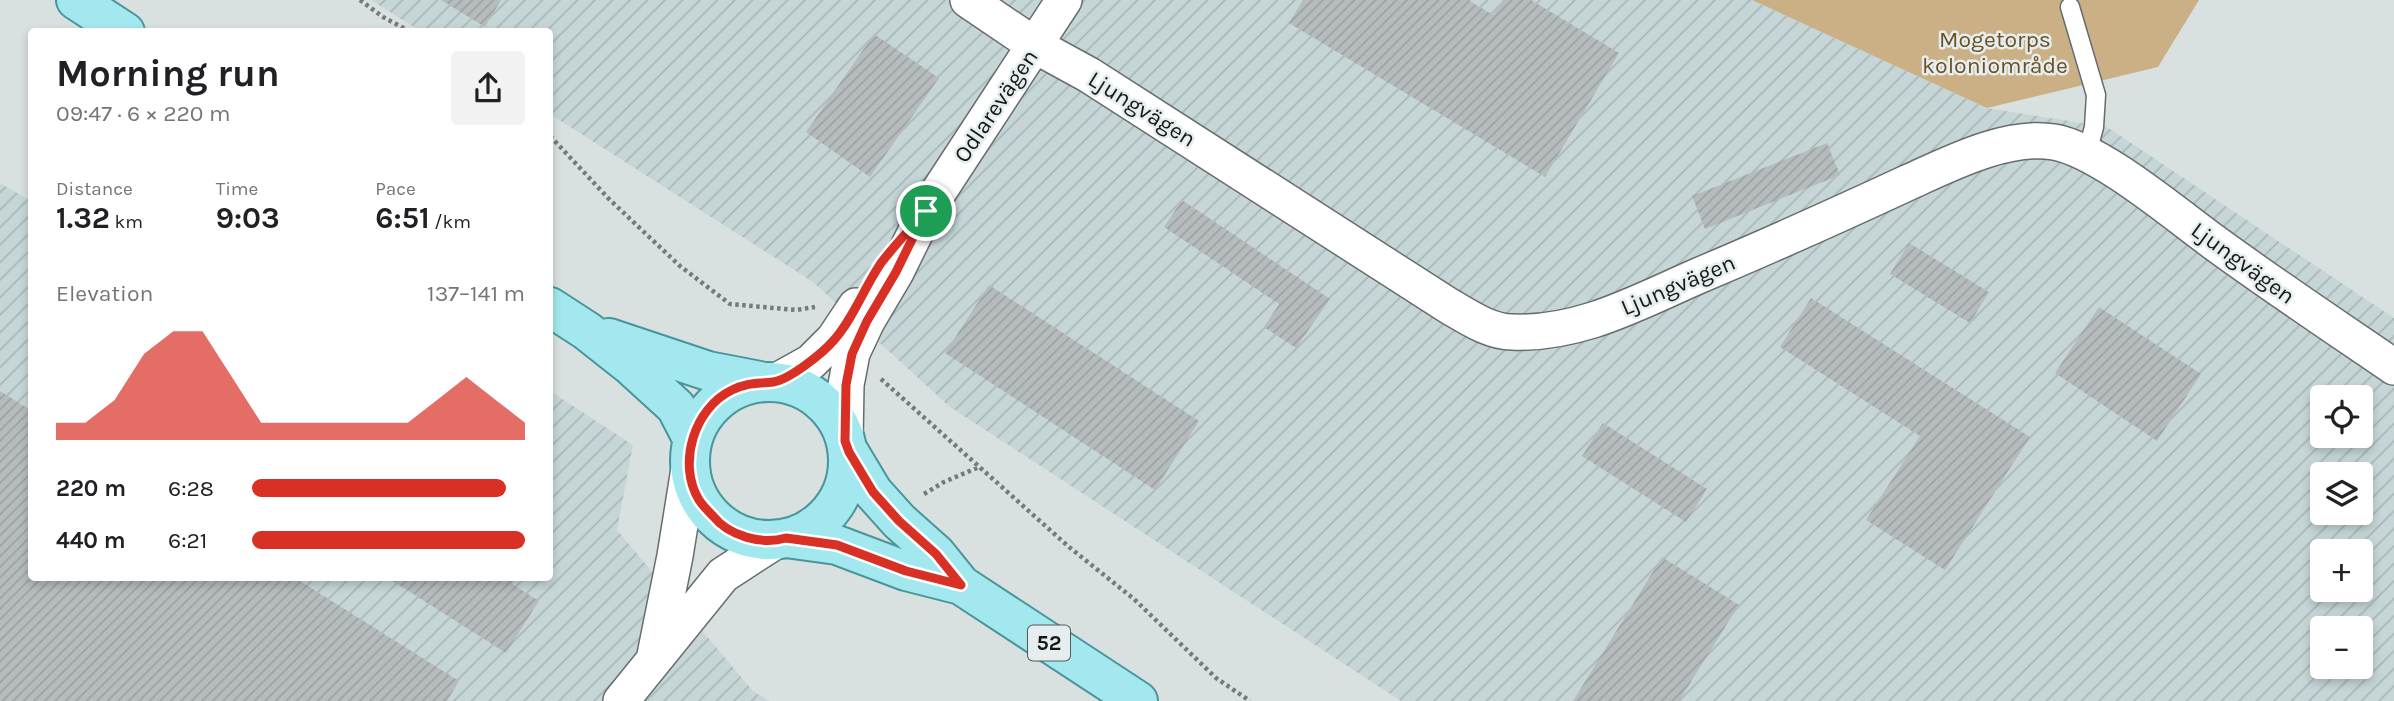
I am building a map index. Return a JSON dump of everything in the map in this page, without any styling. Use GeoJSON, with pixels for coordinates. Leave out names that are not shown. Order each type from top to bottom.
{"type":"FeatureCollection","features":[{"type":"Feature","properties":{"kind":"main road"},"geometry":{"type":"LineString","coordinates":[[76,0],[119,28]]}},
{"type":"Feature","properties":{"kind":"main road","name":"52"},"geometry":{"type":"LineString","coordinates":[[553,309],[587,331],[630,365],[676,407],[691,454],[698,499],[719,523],[746,538],[837,545],[906,571],[961,585]]}},
{"type":"Feature","properties":{"kind":"main road","name":"52"},"geometry":{"type":"LineString","coordinates":[[587,331],[708,371],[767,382],[792,383],[819,398],[839,422],[847,447],[873,492],[899,521],[936,554],[961,585],[1138,701]]}},
{"type":"Feature","properties":{"kind":"main road"},"geometry":{"type":"LineString","coordinates":[[691,454],[707,410],[731,390],[767,382]]}},
{"type":"Feature","properties":{"kind":"main road"},"geometry":{"type":"LineString","coordinates":[[781,539],[807,531],[831,511],[846,483],[847,447]]}},
{"type":"Feature","properties":{"kind":"street","name":"Ljungvägen"},"geometry":{"type":"LineString","coordinates":[[968,0],[1036,46],[1089,75],[1449,306],[1481,323],[1508,332],[1567,329],[1601,318],[1795,235],[1949,164],[2022,141],[2054,142],[2087,153],[2287,295],[2394,367]]}},
{"type":"Feature","properties":{"kind":"street","name":"Odlarevägen"},"geometry":{"type":"LineString","coordinates":[[767,382],[811,362],[834,339],[853,313],[881,264],[926,211],[1064,0]]}},
{"type":"Feature","properties":{"kind":"street","name":"Odlarevägen"},"geometry":{"type":"LineString","coordinates":[[847,447],[846,385],[852,354],[926,211]]}},
{"type":"Feature","properties":{"kind":"street"},"geometry":{"type":"LineString","coordinates":[[654,658],[675,556],[691,454]]}},
{"type":"Feature","properties":{"kind":"street"},"geometry":{"type":"LineString","coordinates":[[621,701],[723,575],[781,539]]}},
{"type":"Feature","properties":{"kind":"lane"},"geometry":{"type":"LineString","coordinates":[[2070,7],[2096,95],[2094,127],[2087,153]]}},
{"type":"Feature","properties":{"kind":"path"},"geometry":{"type":"LineString","coordinates":[[360,0],[404,28]]}},
{"type":"Feature","properties":{"kind":"path"},"geometry":{"type":"LineString","coordinates":[[553,139],[609,199],[680,266],[730,304],[796,310],[838,304],[853,313]]}},
{"type":"Feature","properties":{"kind":"path"},"geometry":{"type":"LineString","coordinates":[[875,374],[1069,547],[1134,599],[1216,678],[1250,701]]}},
{"type":"Feature","properties":{"kind":"path"},"geometry":{"type":"LineString","coordinates":[[916,500],[930,489],[979,467]]}},
{"type":"Feature","properties":{"kind":"shaded area"},"geometry":{"type":"Polygon","coordinates":[[[371,0],[1752,0],[1987,108],[2107,127],[2394,318],[2394,701],[1401,701],[950,407],[813,282],[553,116],[553,28],[415,28],[371,0]]]}},
{"type":"Feature","properties":{"kind":"shaded area"},"geometry":{"type":"Polygon","coordinates":[[[0,183],[28,199],[28,581],[553,581],[553,393],[633,445],[617,530],[753,691],[769,701],[0,701],[0,183]]]}},
{"type":"Feature","properties":{"kind":"green space","name":"Mogetorps koloniområde"},"geometry":{"type":"Polygon","coordinates":[[[1752,0],[2199,0],[2158,67],[1987,108],[1752,0]]]}},
{"type":"Feature","properties":{"kind":"building"},"geometry":{"type":"Polygon","coordinates":[[[441,0],[501,0],[485,27],[441,0]]]}},
{"type":"Feature","properties":{"kind":"building"},"geometry":{"type":"Polygon","coordinates":[[[1303,0],[1468,0],[1493,15],[1503,0],[1531,0],[1619,53],[1545,177],[1289,23],[1303,0]]]}},
{"type":"Feature","properties":{"kind":"building"},"geometry":{"type":"Polygon","coordinates":[[[874,34],[939,78],[870,177],[806,132],[874,34]]]}},
{"type":"Feature","properties":{"kind":"building"},"geometry":{"type":"Polygon","coordinates":[[[1827,143],[1840,175],[1705,229],[1692,196],[1827,143]]]}},
{"type":"Feature","properties":{"kind":"building"},"geometry":{"type":"Polygon","coordinates":[[[1182,200],[1330,299],[1296,348],[1264,327],[1279,304],[1164,227],[1182,200]]]}},
{"type":"Feature","properties":{"kind":"building"},"geometry":{"type":"Polygon","coordinates":[[[1909,243],[1989,292],[1970,323],[1890,274],[1909,243]]]}},
{"type":"Feature","properties":{"kind":"building"},"geometry":{"type":"Polygon","coordinates":[[[989,285],[1199,421],[1155,490],[945,353],[989,285]]]}},
{"type":"Feature","properties":{"kind":"building"},"geometry":{"type":"Polygon","coordinates":[[[1811,298],[2030,437],[1945,570],[1866,520],[1920,436],[1780,347],[1811,298]]]}},
{"type":"Feature","properties":{"kind":"building"},"geometry":{"type":"Polygon","coordinates":[[[2099,307],[2201,374],[2157,441],[2055,373],[2099,307]]]}},
{"type":"Feature","properties":{"kind":"building"},"geometry":{"type":"Polygon","coordinates":[[[0,391],[28,408],[28,581],[300,581],[459,681],[447,701],[0,701],[0,391]]]}},
{"type":"Feature","properties":{"kind":"building"},"geometry":{"type":"Polygon","coordinates":[[[1603,423],[1707,489],[1686,522],[1582,456],[1603,423]]]}},
{"type":"Feature","properties":{"kind":"building"},"geometry":{"type":"Polygon","coordinates":[[[1662,557],[1739,605],[1679,701],[1573,701],[1662,557]]]}},
{"type":"Feature","properties":{"kind":"building"},"geometry":{"type":"Polygon","coordinates":[[[393,581],[514,581],[512,584],[539,601],[506,653],[393,581]]]}},
{"type":"Feature","properties":{"kind":"route"},"geometry":{"type":"LineString","coordinates":[[926,211],[852,354],[846,385],[845,441],[873,492],[899,521],[936,554],[961,585],[906,571],[837,545],[786,538],[746,538],[719,523],[698,499],[689,469],[692,438],[707,410],[731,390],[760,381],[775,382],[811,362],[834,339],[853,313],[881,264],[926,211]]}}]}
